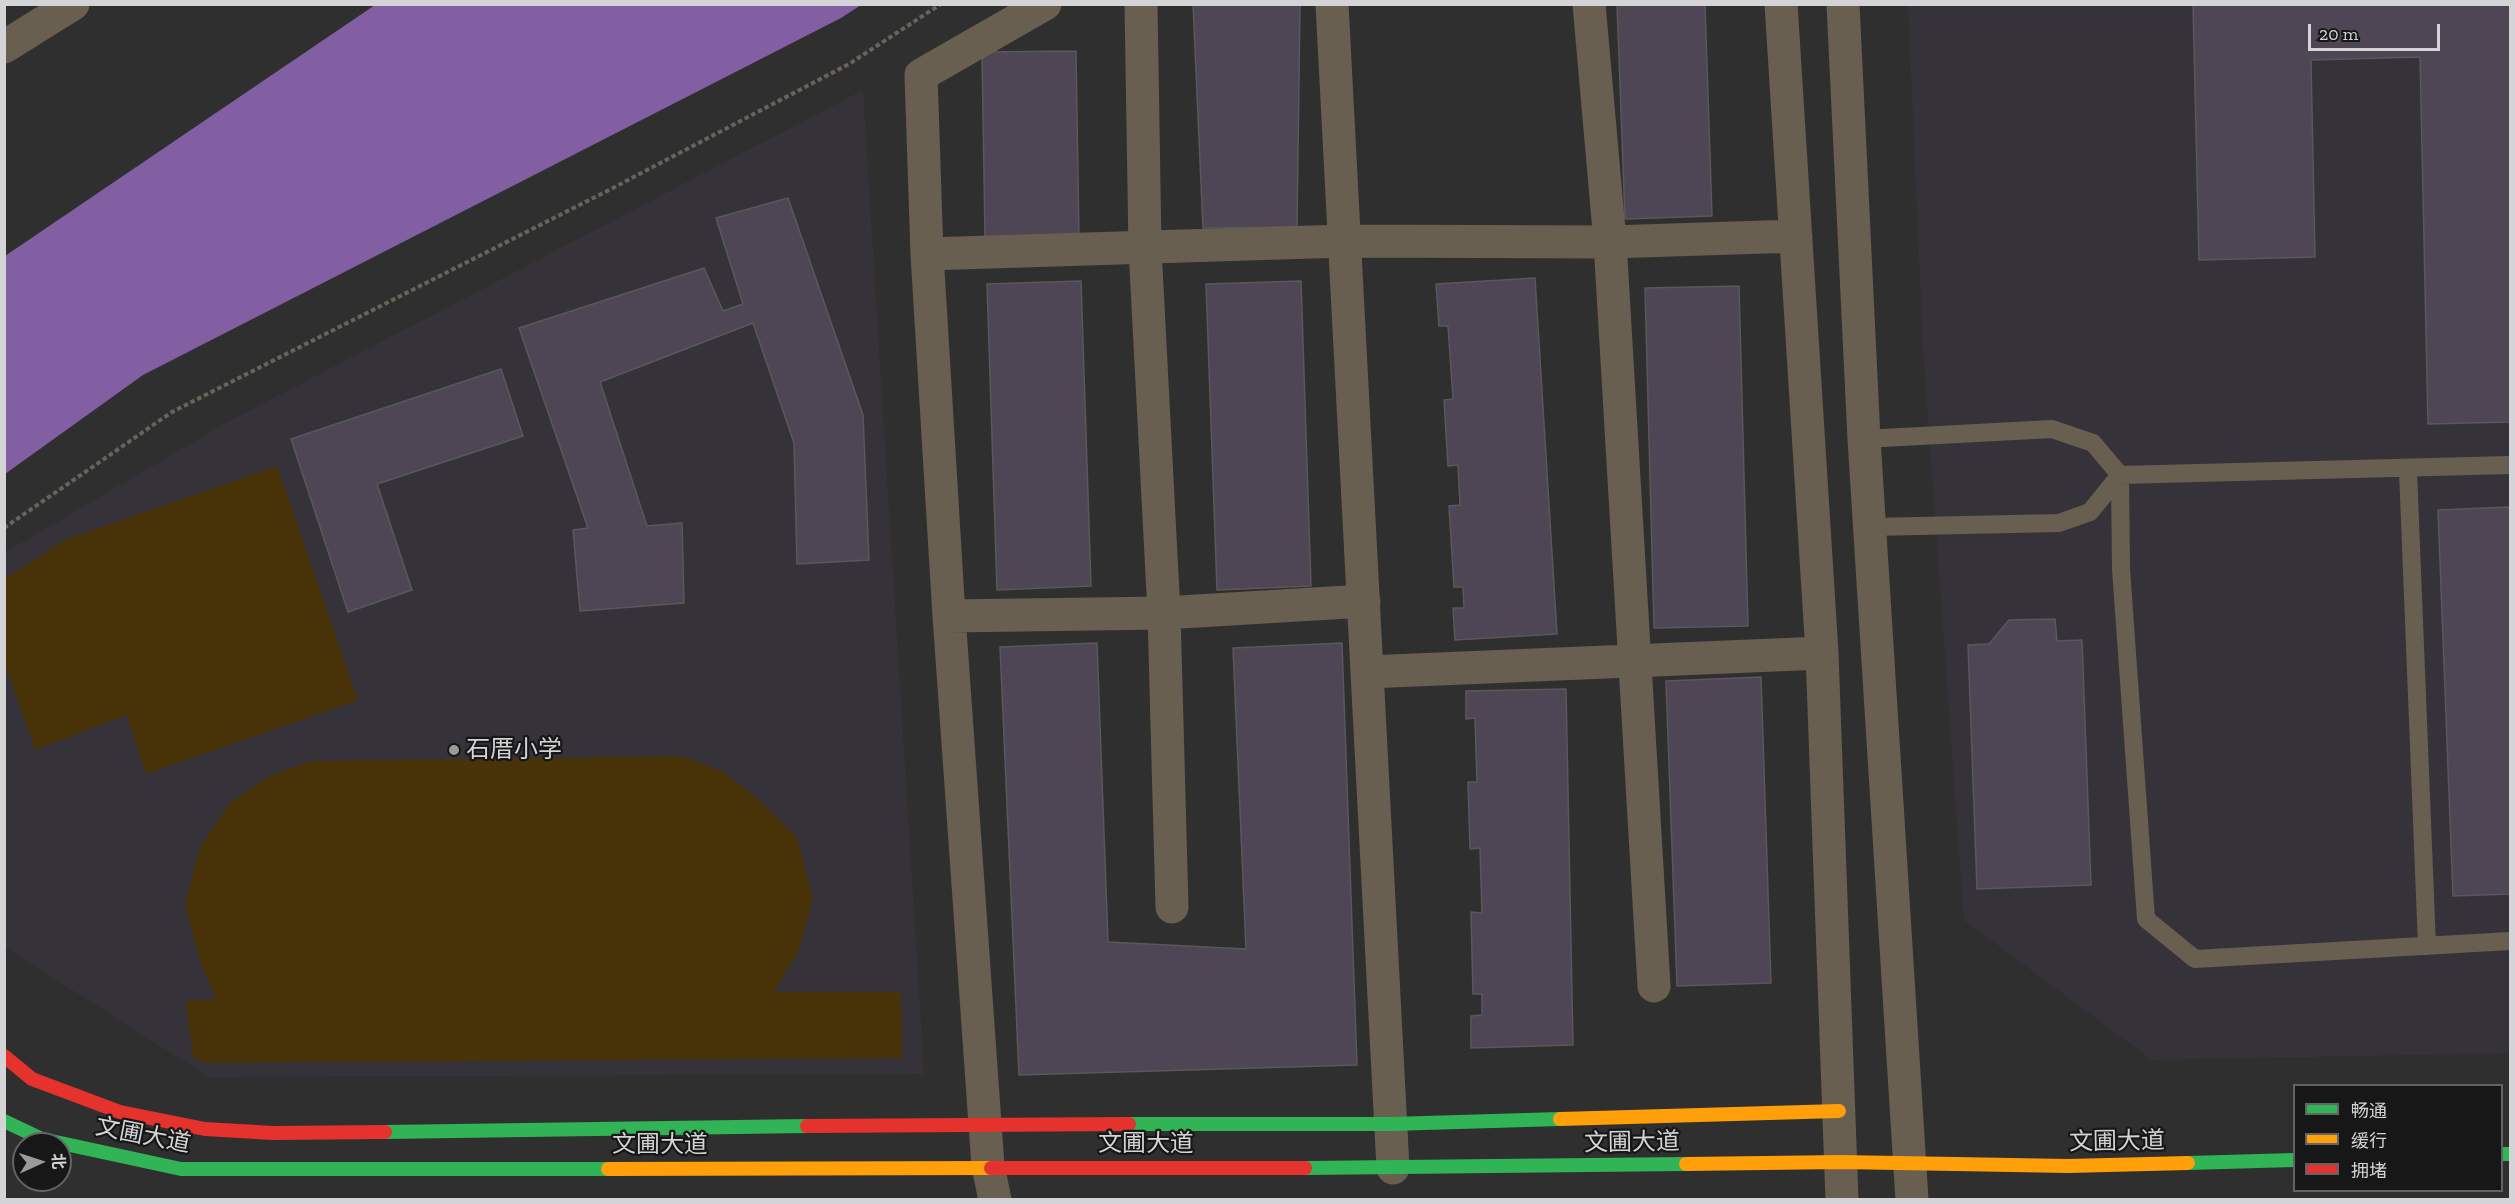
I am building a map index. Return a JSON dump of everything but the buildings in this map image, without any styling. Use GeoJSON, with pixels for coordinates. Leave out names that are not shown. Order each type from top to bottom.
{"type":"FeatureCollection","features":[{"type":"Feature","properties":{"kind":"main road"},"geometry":{"type":"LineString","coordinates":[[4,1056],[32,1079],[109,1108],[205,1130],[273,1133],[986,1124],[1391,1124],[1839,1111]]}},
{"type":"Feature","properties":{"kind":"main road","name":"文圃大道"},"geometry":{"type":"LineString","coordinates":[[4,1121],[42,1139],[181,1169],[988,1166],[1393,1168],[1841,1162],[2068,1166],[2293,1160]]}},
{"type":"Feature","properties":{"kind":"street"},"geometry":{"type":"LineString","coordinates":[[4,47],[73,4]]}},
{"type":"Feature","properties":{"kind":"street"},"geometry":{"type":"LineString","coordinates":[[995,1200],[988,1166],[949,616],[927,254],[921,75],[1045,4]]}},
{"type":"Feature","properties":{"kind":"street"},"geometry":{"type":"LineString","coordinates":[[1141,4],[1144,248],[1164,613],[1172,907]]}},
{"type":"Feature","properties":{"kind":"street"},"geometry":{"type":"LineString","coordinates":[[1332,4],[1393,1168]]}},
{"type":"Feature","properties":{"kind":"street"},"geometry":{"type":"LineString","coordinates":[[1589,4],[1610,242],[1654,986]]}},
{"type":"Feature","properties":{"kind":"street"},"geometry":{"type":"LineString","coordinates":[[1781,4],[1822,653],[1842,1200]]}},
{"type":"Feature","properties":{"kind":"street"},"geometry":{"type":"LineString","coordinates":[[1843,4],[1864,439],[1912,1200]]}},
{"type":"Feature","properties":{"kind":"street"},"geometry":{"type":"LineString","coordinates":[[927,254],[1344,241],[1610,242],[1796,236]]}},
{"type":"Feature","properties":{"kind":"street"},"geometry":{"type":"LineString","coordinates":[[949,616],[1164,613],[1364,601]]}},
{"type":"Feature","properties":{"kind":"street"},"geometry":{"type":"LineString","coordinates":[[1367,672],[1822,653]]}},
{"type":"Feature","properties":{"kind":"lane"},"geometry":{"type":"LineString","coordinates":[[1864,439],[2052,429],[2093,443],[2120,475],[2121,569],[2146,919],[2195,959],[2511,941]]}},
{"type":"Feature","properties":{"kind":"lane"},"geometry":{"type":"LineString","coordinates":[[1871,527],[2059,523],[2090,512],[2120,475],[2511,465]]}},
{"type":"Feature","properties":{"kind":"lane"},"geometry":{"type":"LineString","coordinates":[[2409,471],[2427,946]]}},
{"type":"Feature","properties":{"kind":"path"},"geometry":{"type":"LineString","coordinates":[[4,528],[172,412],[609,190],[838,69],[941,4]]}},
{"type":"Feature","properties":{"kind":"shaded area"},"geometry":{"type":"Polygon","coordinates":[[[375,5],[861,5],[841,18],[143,375],[5,474],[5,256],[375,5]]]}},
{"type":"Feature","properties":{"kind":"shaded area"},"geometry":{"type":"Polygon","coordinates":[[[1908,5],[2510,5],[2510,1053],[2152,1060],[1964,920],[1923,349],[1908,5]]]}},
{"type":"Feature","properties":{"kind":"shaded area","name":"石厝小学"},"geometry":{"type":"Polygon","coordinates":[[[863,90],[924,1074],[209,1077],[5,947],[4,553],[226,423],[863,90]]]}},
{"type":"Feature","properties":{"kind":"shaded area"},"geometry":{"type":"Polygon","coordinates":[[[277,466],[358,700],[146,774],[127,715],[35,750],[5,663],[5,579],[65,540],[277,466]]]}},
{"type":"Feature","properties":{"kind":"shaded area"},"geometry":{"type":"Polygon","coordinates":[[[681,756],[724,772],[764,804],[797,838],[813,898],[799,950],[774,992],[901,992],[902,1058],[208,1063],[193,1058],[186,1001],[216,999],[201,964],[185,906],[199,849],[230,803],[270,776],[311,761],[681,756]]]}},
{"type":"Feature","properties":{"kind":"traffic: fast"},"geometry":{"type":"LineString","coordinates":[[1129,1124],[1391,1124],[1560,1119]]}},
{"type":"Feature","properties":{"kind":"traffic: fast"},"geometry":{"type":"LineString","coordinates":[[4,1121],[42,1139],[181,1169],[608,1169]]}},
{"type":"Feature","properties":{"kind":"traffic: fast"},"geometry":{"type":"LineString","coordinates":[[385,1132],[807,1126]]}},
{"type":"Feature","properties":{"kind":"traffic: fast"},"geometry":{"type":"LineString","coordinates":[[2503,1154],[2510,1154]]}},
{"type":"Feature","properties":{"kind":"traffic: fast"},"geometry":{"type":"LineString","coordinates":[[2188,1163],[2293,1160]]}},
{"type":"Feature","properties":{"kind":"traffic: fast"},"geometry":{"type":"LineString","coordinates":[[1305,1168],[1686,1164]]}},
{"type":"Feature","properties":{"kind":"traffic: slow"},"geometry":{"type":"LineString","coordinates":[[1560,1119],[1839,1111]]}},
{"type":"Feature","properties":{"kind":"traffic: slow"},"geometry":{"type":"LineString","coordinates":[[1686,1164],[1841,1162],[2068,1166],[2188,1163]]}},
{"type":"Feature","properties":{"kind":"traffic: slow"},"geometry":{"type":"LineString","coordinates":[[608,1169],[991,1168]]}},
{"type":"Feature","properties":{"kind":"traffic: jam"},"geometry":{"type":"LineString","coordinates":[[4,1056],[32,1079],[120,1112],[205,1129],[273,1133],[385,1132]]}},
{"type":"Feature","properties":{"kind":"traffic: jam"},"geometry":{"type":"LineString","coordinates":[[807,1126],[1129,1124]]}},
{"type":"Feature","properties":{"kind":"traffic: jam"},"geometry":{"type":"LineString","coordinates":[[991,1168],[1305,1168]]}},
{"type":"Feature","properties":{"kind":"place","name":"石厝小学"},"geometry":{"type":"Point","coordinates":[454,750]}}]}
